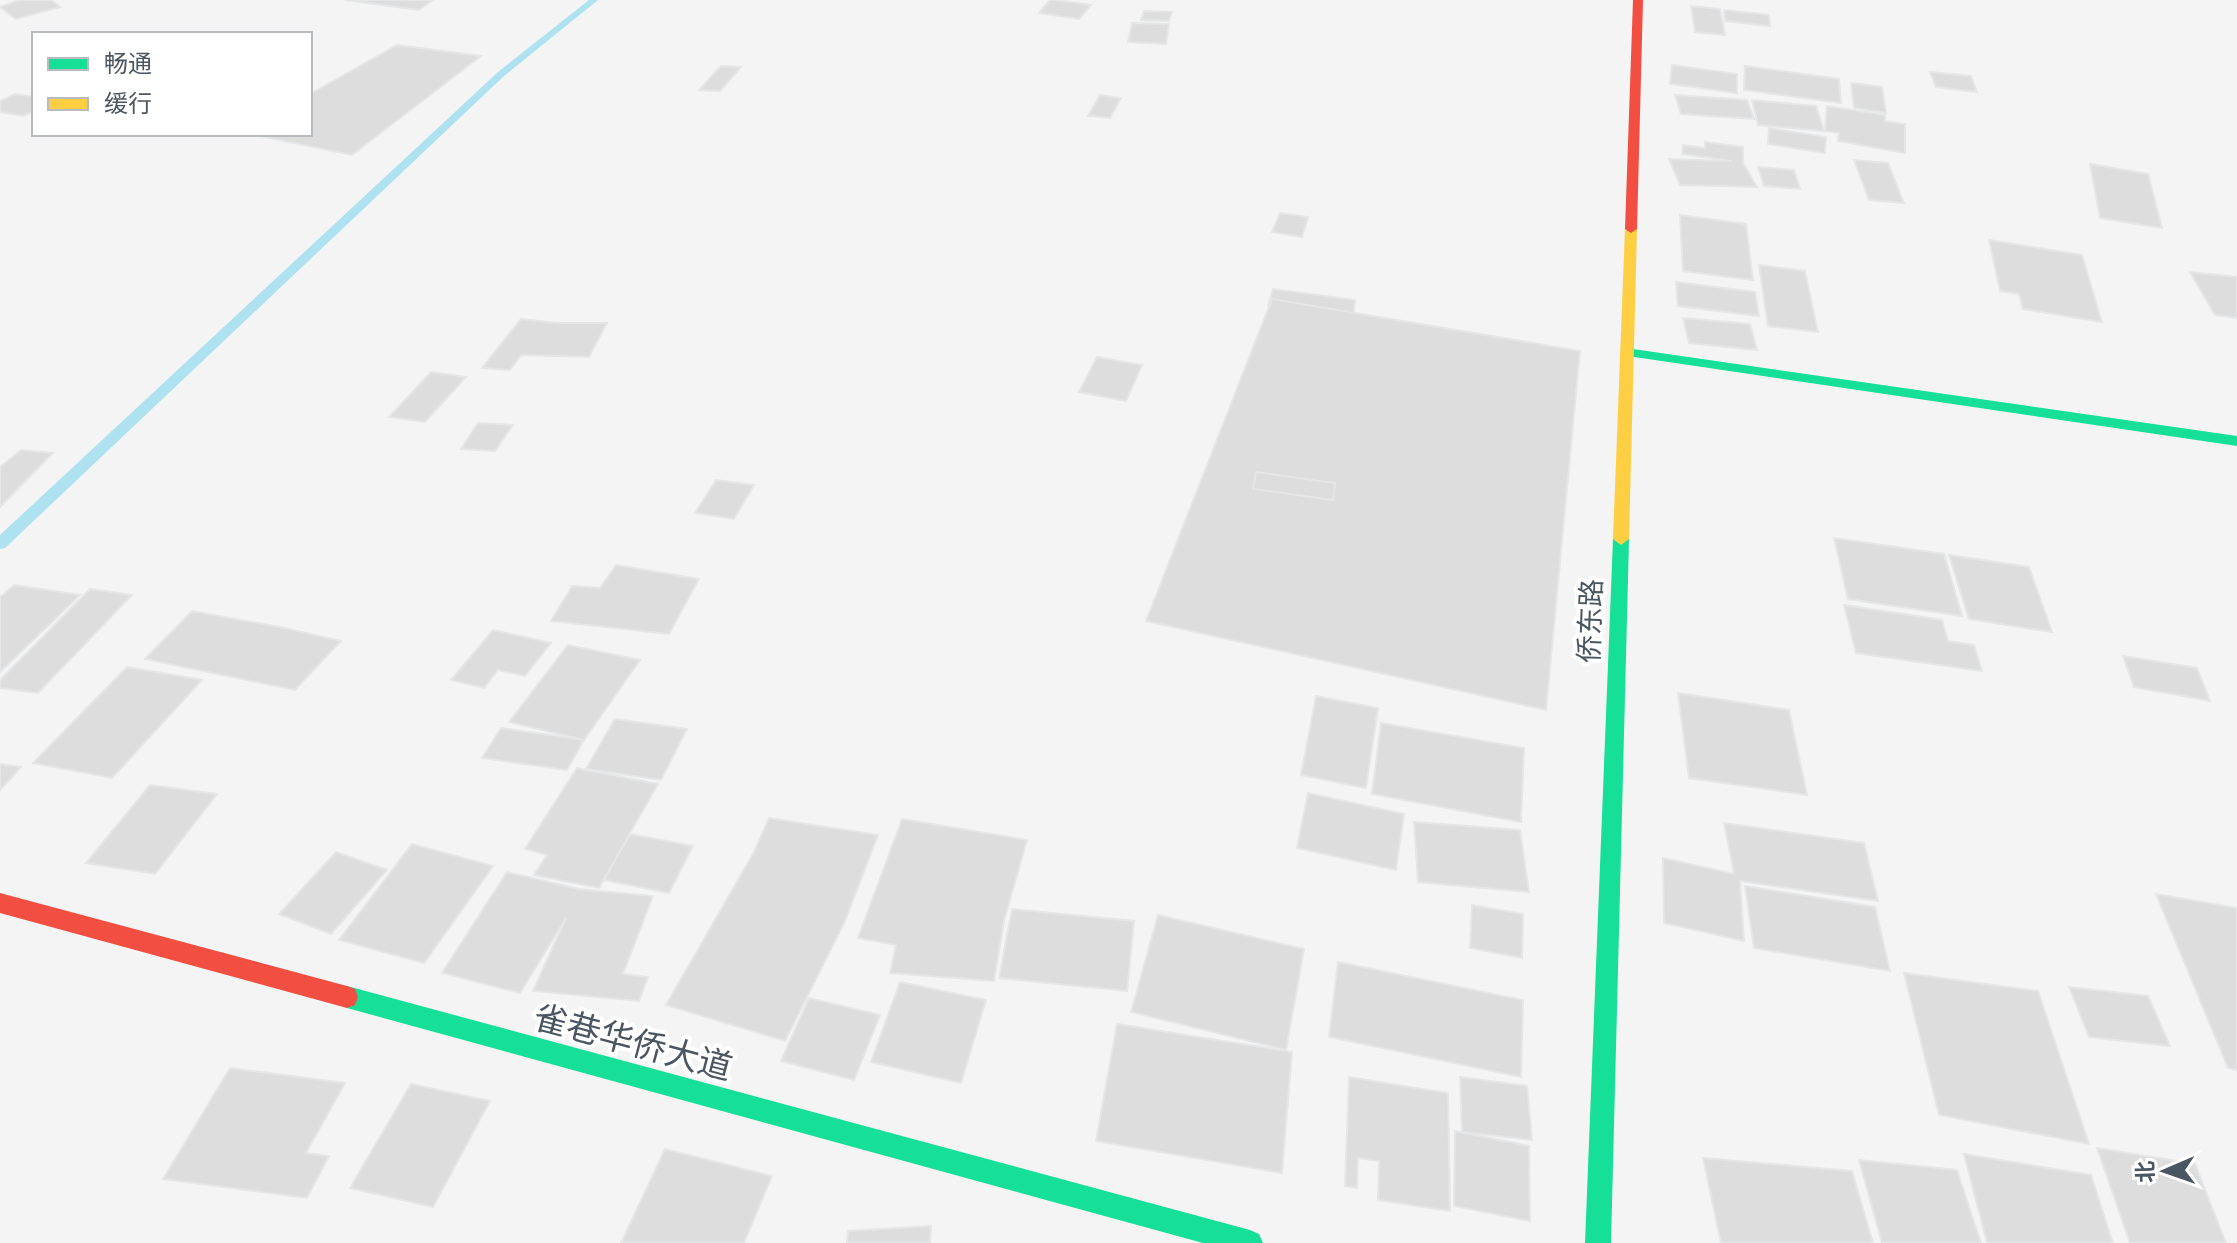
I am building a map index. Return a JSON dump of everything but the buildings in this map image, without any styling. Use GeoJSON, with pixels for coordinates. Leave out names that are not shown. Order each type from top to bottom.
{"type":"FeatureCollection","features":[{"type":"Feature","properties":{"kind":"street","name":"侨东路"},"geometry":{"type":"LineString","coordinates":[[1598,1243],[1638,0]]}},
{"type":"Feature","properties":{"kind":"street"},"geometry":{"type":"LineString","coordinates":[[1626,352],[2237,441]]}},
{"type":"Feature","properties":{"kind":"street","name":"雀巷华侨大道"},"geometry":{"type":"LineString","coordinates":[[0,903],[1250,1243]]}},
{"type":"Feature","properties":{"kind":"waterway"},"geometry":{"type":"LineString","coordinates":[[0,544],[501,74],[594,0]]}},
{"type":"Feature","properties":{"kind":"traffic: fast"},"geometry":{"type":"LineString","coordinates":[[1626,352],[2237,441]]}},
{"type":"Feature","properties":{"kind":"traffic: fast"},"geometry":{"type":"LineString","coordinates":[[1598,1243],[1621,539]]}},
{"type":"Feature","properties":{"kind":"traffic: fast"},"geometry":{"type":"LineString","coordinates":[[347,997],[1250,1243]]}},
{"type":"Feature","properties":{"kind":"traffic: slow"},"geometry":{"type":"LineString","coordinates":[[1621,539],[1631,229]]}},
{"type":"Feature","properties":{"kind":"traffic: jam"},"geometry":{"type":"LineString","coordinates":[[1631,229],[1638,0]]}},
{"type":"Feature","properties":{"kind":"traffic: jam"},"geometry":{"type":"LineString","coordinates":[[0,903],[347,997]]}}]}
